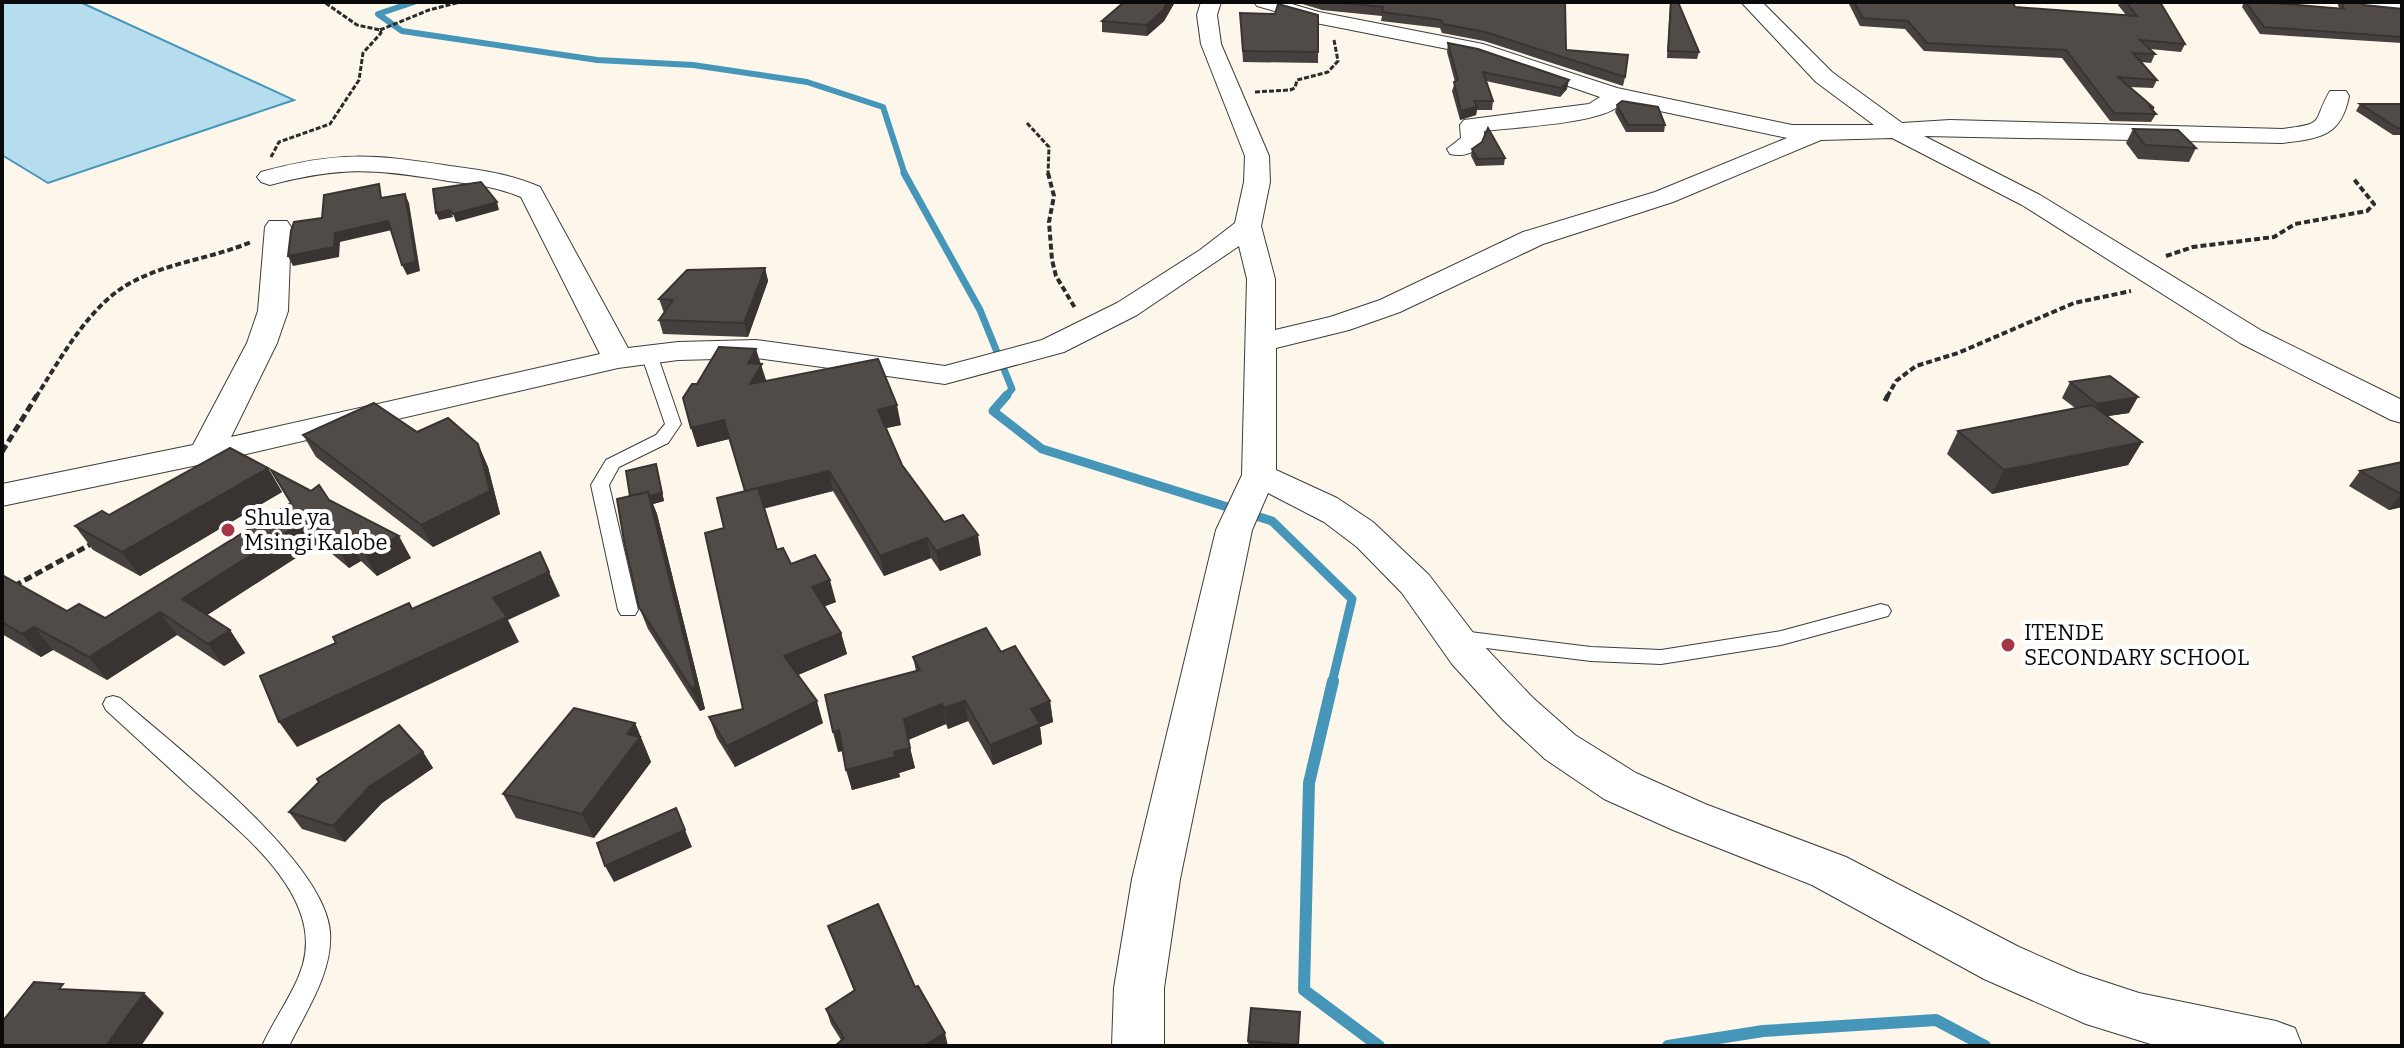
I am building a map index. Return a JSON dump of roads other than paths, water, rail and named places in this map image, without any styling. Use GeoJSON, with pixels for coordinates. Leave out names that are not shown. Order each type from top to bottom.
{"type":"FeatureCollection","features":[{"type":"Feature","properties":{"kind":"street"},"geometry":{"type":"LineString","coordinates":[[1138,1046],[1139,988],[1156,879],[1234,530],[1254,483],[1261,279],[1248,226],[1257,182],[1257,156],[1211,44],[1207,15],[1211,2]]}},
{"type":"Feature","properties":{"kind":"street"},"geometry":{"type":"LineString","coordinates":[[1264,2],[1316,17],[1483,50],[1612,94],[1764,127],[1817,134],[1950,127],[2283,136],[2325,128],[2335,116],[2338,96]]}},
{"type":"Feature","properties":{"kind":"street"},"geometry":{"type":"LineString","coordinates":[[1751,2],[1824,77],[1894,129],[2031,200],[2251,337],[2402,413]]}},
{"type":"Feature","properties":{"kind":"street"},"geometry":{"type":"LineString","coordinates":[[2361,2],[2402,7]]}},
{"type":"Feature","properties":{"kind":"street"},"geometry":{"type":"LineString","coordinates":[[1459,149],[1473,141],[1472,125],[1594,110],[1611,103],[1612,94]]}},
{"type":"Feature","properties":{"kind":"street"},"geometry":{"type":"LineString","coordinates":[[1261,342],[1339,324],[1390,306],[1533,238],[1664,197],[1817,134]]}},
{"type":"Feature","properties":{"kind":"street"},"geometry":{"type":"LineString","coordinates":[[270,177],[314,166],[377,163],[481,177],[514,184],[531,192],[582,296],[602,323],[618,359]]}},
{"type":"Feature","properties":{"kind":"street"},"geometry":{"type":"LineString","coordinates":[[2,495],[206,453],[649,354],[756,349],[945,375],[1053,346],[1090,328],[1127,309],[1210,256],[1248,226]]}},
{"type":"Feature","properties":{"kind":"street"},"geometry":{"type":"LineString","coordinates":[[206,453],[266,333],[273,311],[278,227]]}},
{"type":"Feature","properties":{"kind":"street"},"geometry":{"type":"LineString","coordinates":[[1254,483],[1317,502],[1357,528],[1433,605],[1453,637],[1529,719],[1563,749],[1608,779],[1831,872],[1980,952],[2059,990],[2115,1011],[2276,1046]]}},
{"type":"Feature","properties":{"kind":"lane"},"geometry":{"type":"LineString","coordinates":[[628,610],[600,485],[612,464],[662,439],[673,424],[649,354]]}},
{"type":"Feature","properties":{"kind":"lane"},"geometry":{"type":"LineString","coordinates":[[1453,637],[1591,654],[1661,657],[1781,638],[1881,611]]}},
{"type":"Feature","properties":{"kind":"lane"},"geometry":{"type":"LineString","coordinates":[[113,704],[267,842],[292,874],[309,906],[318,930],[315,965],[275,1046]]}},
{"type":"Feature","properties":{"kind":"water"},"geometry":{"type":"Polygon","coordinates":[[[2,2],[80,2],[294,100],[48,183],[2,155],[2,2]]]}},
{"type":"Feature","properties":{"kind":"waterway"},"geometry":{"type":"LineString","coordinates":[[414,2],[378,14],[402,31],[597,60],[693,65],[807,82],[883,107],[905,175]]}},
{"type":"Feature","properties":{"kind":"waterway"},"geometry":{"type":"LineString","coordinates":[[905,175],[980,310],[1012,389],[1005,397]]}},
{"type":"Feature","properties":{"kind":"waterway"},"geometry":{"type":"LineString","coordinates":[[1007,395],[993,411],[1042,449],[1272,521],[1352,599],[1332,683]]}},
{"type":"Feature","properties":{"kind":"waterway"},"geometry":{"type":"LineString","coordinates":[[1333,681],[1309,783],[1304,990],[1379,1046]]}},
{"type":"Feature","properties":{"kind":"waterway"},"geometry":{"type":"LineString","coordinates":[[1668,1046],[1763,1031],[1936,1020],[1985,1046]]}},
{"type":"Feature","properties":{"kind":"place","name":"Shule ya Msingi Kalobe"},"geometry":{"type":"Point","coordinates":[228,530]}},
{"type":"Feature","properties":{"kind":"place","name":"ITENDE SECONDARY SCHOOL"},"geometry":{"type":"Point","coordinates":[2008,645]}}]}
